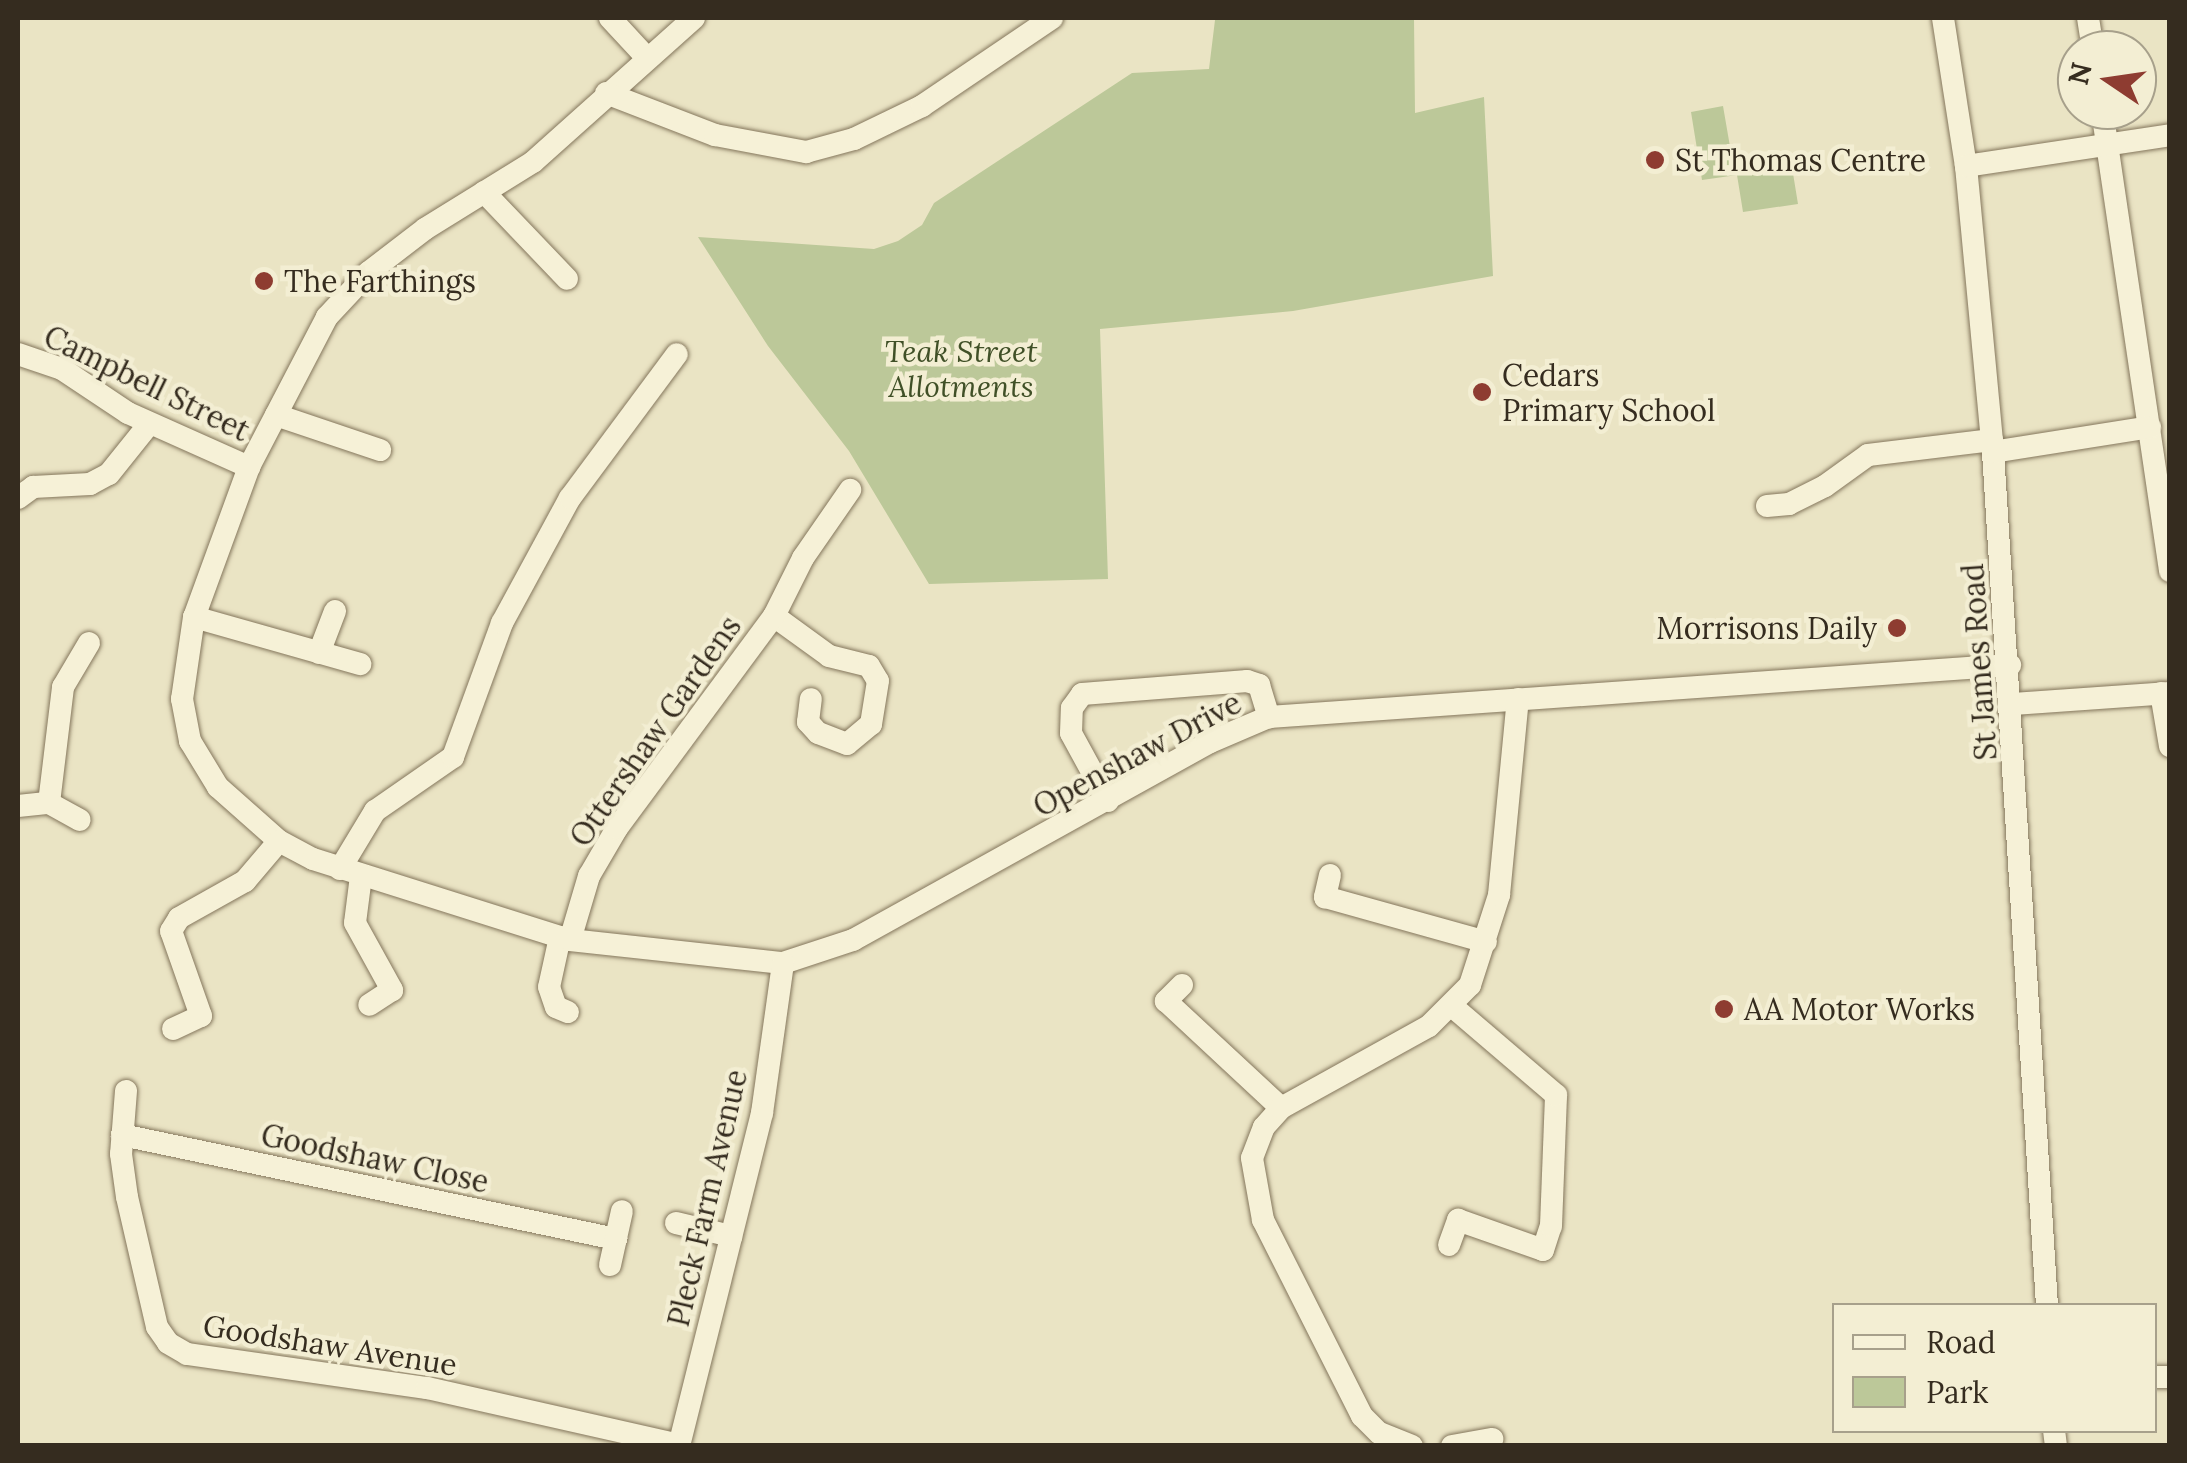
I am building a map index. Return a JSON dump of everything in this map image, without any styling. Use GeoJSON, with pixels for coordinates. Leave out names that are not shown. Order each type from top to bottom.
{"type":"FeatureCollection","features":[{"type":"Feature","properties":{"kind":"street"},"geometry":{"type":"LineString","coordinates":[[610,18],[647,58]]}},
{"type":"Feature","properties":{"kind":"street","name":"Openshaw Drive"},"geometry":{"type":"LineString","coordinates":[[694,18],[533,162],[383,261],[328,316],[249,467],[194,617],[182,699],[190,742],[218,786],[279,840],[350,872],[565,939],[784,962],[853,940],[1210,742],[1269,717],[2010,665]]}},
{"type":"Feature","properties":{"kind":"street"},"geometry":{"type":"LineString","coordinates":[[606,93],[715,135],[806,152],[854,139],[922,106],[1052,18]]}},
{"type":"Feature","properties":{"kind":"street","name":"St James Road"},"geometry":{"type":"LineString","coordinates":[[1943,18],[1966,166],[1993,446],[2013,704],[2047,1303]]}},
{"type":"Feature","properties":{"kind":"street"},"geometry":{"type":"LineString","coordinates":[[2105,130],[2170,571]]}},
{"type":"Feature","properties":{"kind":"street"},"geometry":{"type":"LineString","coordinates":[[1966,166],[2170,134]]}},
{"type":"Feature","properties":{"kind":"street"},"geometry":{"type":"LineString","coordinates":[[484,192],[567,278]]}},
{"type":"Feature","properties":{"kind":"street","name":"Campbell Street"},"geometry":{"type":"LineString","coordinates":[[18,354],[62,369],[150,424],[249,467]]}},
{"type":"Feature","properties":{"kind":"street"},"geometry":{"type":"LineString","coordinates":[[369,1005],[392,990],[356,923],[350,872],[375,811],[452,756],[502,623],[570,498],[677,354]]}},
{"type":"Feature","properties":{"kind":"street"},"geometry":{"type":"LineString","coordinates":[[276,415],[380,450]]}},
{"type":"Feature","properties":{"kind":"street"},"geometry":{"type":"LineString","coordinates":[[18,498],[33,488],[90,484],[109,474],[150,424]]}},
{"type":"Feature","properties":{"kind":"street"},"geometry":{"type":"LineString","coordinates":[[1767,506],[1814,492],[1868,456],[2150,427]]}},
{"type":"Feature","properties":{"kind":"street","name":"Ottershaw Gardens"},"geometry":{"type":"LineString","coordinates":[[565,939],[589,876],[618,828],[774,616],[803,558],[850,490]]}},
{"type":"Feature","properties":{"kind":"street"},"geometry":{"type":"LineString","coordinates":[[319,653],[335,611]]}},
{"type":"Feature","properties":{"kind":"street","name":"Ottershaw Gardens"},"geometry":{"type":"LineString","coordinates":[[774,616],[829,656],[869,666],[878,681],[871,724],[847,744],[818,734],[808,722],[811,700]]}},
{"type":"Feature","properties":{"kind":"street"},"geometry":{"type":"LineString","coordinates":[[194,617],[360,664]]}},
{"type":"Feature","properties":{"kind":"street"},"geometry":{"type":"LineString","coordinates":[[50,803],[63,686],[89,643]]}},
{"type":"Feature","properties":{"kind":"street"},"geometry":{"type":"LineString","coordinates":[[1108,800],[1071,734],[1072,708],[1082,694],[1247,681],[1259,685],[1269,717]]}},
{"type":"Feature","properties":{"kind":"street"},"geometry":{"type":"LineString","coordinates":[[2013,704],[2165,693],[2170,746]]}},
{"type":"Feature","properties":{"kind":"street"},"geometry":{"type":"LineString","coordinates":[[1412,1446],[1379,1433],[1362,1416],[1263,1220],[1252,1158],[1264,1127],[1281,1108],[1429,1026],[1453,1007],[1470,985],[1499,895],[1518,700]]}},
{"type":"Feature","properties":{"kind":"street"},"geometry":{"type":"LineString","coordinates":[[18,806],[50,803],[80,820]]}},
{"type":"Feature","properties":{"kind":"street"},"geometry":{"type":"LineString","coordinates":[[174,1029],[201,1016],[171,932],[179,918],[244,881],[279,840]]}},
{"type":"Feature","properties":{"kind":"street"},"geometry":{"type":"LineString","coordinates":[[1330,875],[1325,897],[1486,942]]}},
{"type":"Feature","properties":{"kind":"street"},"geometry":{"type":"LineString","coordinates":[[565,939],[549,986],[556,1006],[568,1012]]}},
{"type":"Feature","properties":{"kind":"street","name":"Pleck Farm Avenue"},"geometry":{"type":"LineString","coordinates":[[679,1445],[762,1113],[784,962]]}},
{"type":"Feature","properties":{"kind":"street"},"geometry":{"type":"LineString","coordinates":[[1182,985],[1166,1000],[1281,1108]]}},
{"type":"Feature","properties":{"kind":"street"},"geometry":{"type":"LineString","coordinates":[[1449,1245],[1458,1220],[1543,1250],[1550,1226],[1556,1096],[1453,1007]]}},
{"type":"Feature","properties":{"kind":"street","name":"Goodshaw Avenue"},"geometry":{"type":"LineString","coordinates":[[126,1091],[122,1135],[128,1197],[158,1327],[187,1354],[426,1388],[679,1445]]}},
{"type":"Feature","properties":{"kind":"street","name":"Goodshaw Close"},"geometry":{"type":"LineString","coordinates":[[122,1135],[616,1239]]}},
{"type":"Feature","properties":{"kind":"street"},"geometry":{"type":"LineString","coordinates":[[610,1264],[622,1212]]}},
{"type":"Feature","properties":{"kind":"street"},"geometry":{"type":"LineString","coordinates":[[676,1224],[730,1236]]}},
{"type":"Feature","properties":{"kind":"street"},"geometry":{"type":"LineString","coordinates":[[1452,1446],[1492,1439]]}},
{"type":"Feature","properties":{"kind":"green space","name":"Teak Street Allotments"},"geometry":{"type":"Polygon","coordinates":[[[1414,18],[1415,113],[1484,97],[1493,276],[1293,311],[1100,329],[1108,579],[929,584],[849,451],[768,346],[698,237],[874,249],[898,241],[922,225],[934,203],[1132,73],[1209,69],[1215,20],[1414,18]]]}},
{"type":"Feature","properties":{"kind":"green space"},"geometry":{"type":"Polygon","coordinates":[[[1723,106],[1733,164],[1790,155],[1798,204],[1743,212],[1737,175],[1702,180],[1691,112],[1723,106]]]}},
{"type":"Feature","properties":{"kind":"place","name":"St Thomas Centre"},"geometry":{"type":"Point","coordinates":[1655,160]}},
{"type":"Feature","properties":{"kind":"place","name":"The Farthings"},"geometry":{"type":"Point","coordinates":[264,281]}},
{"type":"Feature","properties":{"kind":"place","name":"Cedars Primary School"},"geometry":{"type":"Point","coordinates":[1482,392]}},
{"type":"Feature","properties":{"kind":"place","name":"Morrisons Daily"},"geometry":{"type":"Point","coordinates":[1897,628]}},
{"type":"Feature","properties":{"kind":"place","name":"AA Motor Works"},"geometry":{"type":"Point","coordinates":[1724,1009]}}]}
